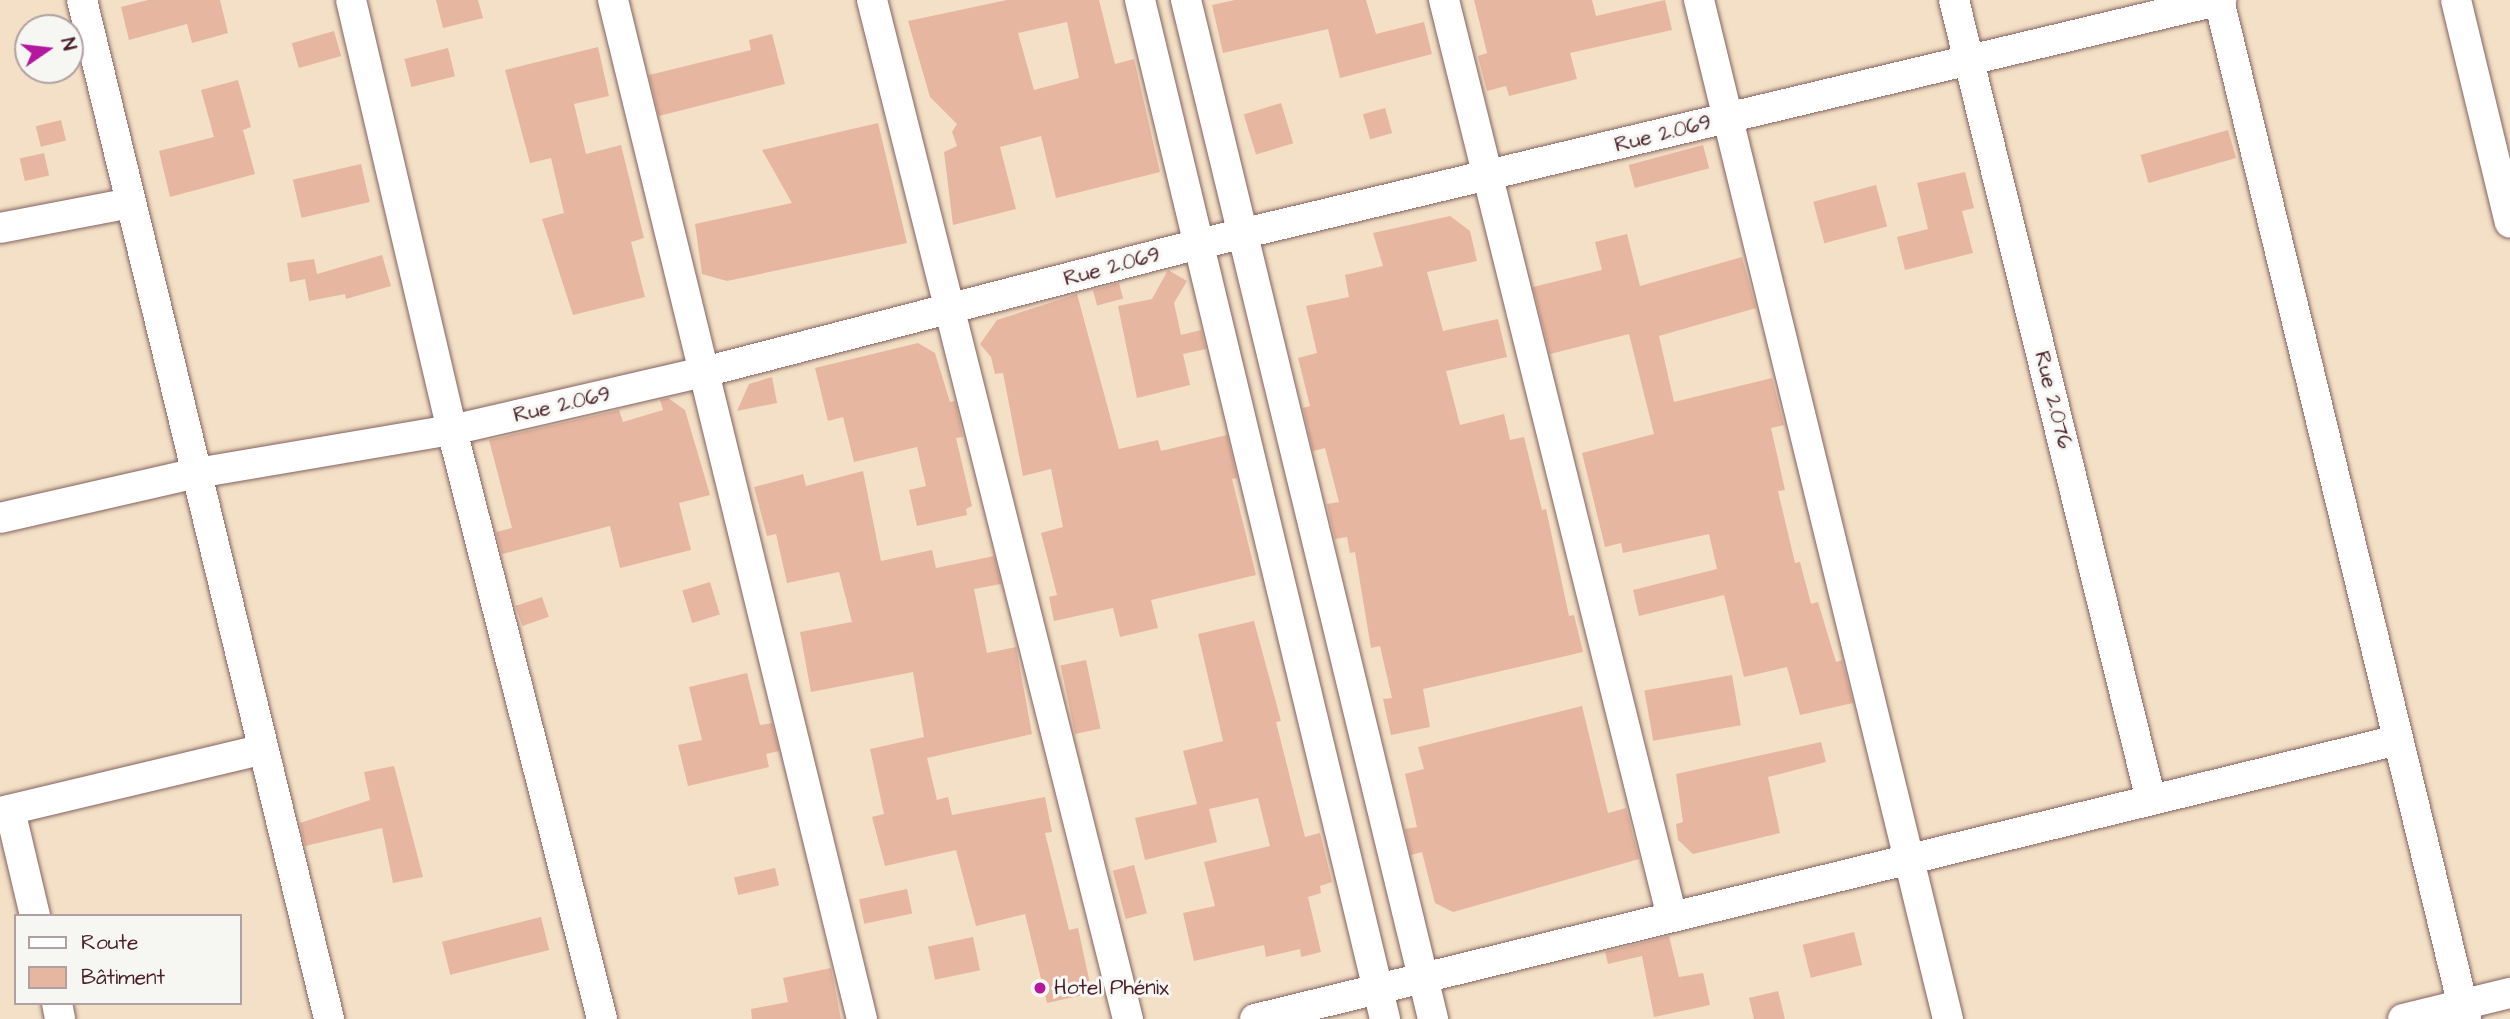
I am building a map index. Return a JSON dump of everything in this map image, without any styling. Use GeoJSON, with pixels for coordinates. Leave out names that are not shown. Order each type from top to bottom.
{"type":"FeatureCollection","features":[{"type":"Feature","properties":{"kind":"street"},"geometry":{"type":"LineString","coordinates":[[82,0],[261,750],[329,1019]]}},
{"type":"Feature","properties":{"kind":"street"},"geometry":{"type":"LineString","coordinates":[[351,0],[452,430],[602,1019]]}},
{"type":"Feature","properties":{"kind":"street"},"geometry":{"type":"LineString","coordinates":[[614,0],[862,1019]]}},
{"type":"Feature","properties":{"kind":"street"},"geometry":{"type":"LineString","coordinates":[[872,0],[1128,1019]]}},
{"type":"Feature","properties":{"kind":"street"},"geometry":{"type":"LineString","coordinates":[[1140,0],[1385,1019]]}},
{"type":"Feature","properties":{"kind":"street"},"geometry":{"type":"LineString","coordinates":[[1186,0],[1433,1019]]}},
{"type":"Feature","properties":{"kind":"street"},"geometry":{"type":"LineString","coordinates":[[1444,0],[1672,917]]}},
{"type":"Feature","properties":{"kind":"street"},"geometry":{"type":"LineString","coordinates":[[1699,0],[1948,1019]]}},
{"type":"Feature","properties":{"kind":"street","name":"Rue 2.076"},"geometry":{"type":"LineString","coordinates":[[1954,0],[2151,800]]}},
{"type":"Feature","properties":{"kind":"street"},"geometry":{"type":"LineString","coordinates":[[2220,0],[2465,1012]]}},
{"type":"Feature","properties":{"kind":"street","name":"Rue 2.069"},"geometry":{"type":"LineString","coordinates":[[0,518],[197,473],[452,430],[704,372],[1199,244],[2220,0]]}},
{"type":"Feature","properties":{"kind":"street"},"geometry":{"type":"LineString","coordinates":[[2456,0],[2510,223]]}},
{"type":"Feature","properties":{"kind":"street"},"geometry":{"type":"LineString","coordinates":[[0,229],[131,203]]}},
{"type":"Feature","properties":{"kind":"street"},"geometry":{"type":"LineString","coordinates":[[1255,1019],[2398,740]]}},
{"type":"Feature","properties":{"kind":"street"},"geometry":{"type":"LineString","coordinates":[[34,914],[5,811],[261,750]]}},
{"type":"Feature","properties":{"kind":"street"},"geometry":{"type":"LineString","coordinates":[[2403,1019],[2465,1012],[2510,993]]}},
{"type":"Feature","properties":{"kind":"building"},"geometry":{"type":"Polygon","coordinates":[[[148,0],[220,0],[228,33],[192,43],[187,24],[129,40],[121,7],[148,0]]]}},
{"type":"Feature","properties":{"kind":"building"},"geometry":{"type":"Polygon","coordinates":[[[436,0],[478,0],[483,18],[443,28],[436,0]]]}},
{"type":"Feature","properties":{"kind":"building"},"geometry":{"type":"Polygon","coordinates":[[[1007,0],[1099,0],[1115,64],[1134,59],[1160,172],[1056,198],[1041,136],[1000,147],[1016,209],[953,225],[944,152],[957,146],[952,132],[957,124],[930,97],[908,21],[1007,0]],[[1067,22],[1018,33],[1034,90],[1079,78],[1067,22]]]}},
{"type":"Feature","properties":{"kind":"building"},"geometry":{"type":"Polygon","coordinates":[[[1235,0],[1366,0],[1376,34],[1424,22],[1432,54],[1340,78],[1328,29],[1223,53],[1212,5],[1235,0]]]}},
{"type":"Feature","properties":{"kind":"building"},"geometry":{"type":"Polygon","coordinates":[[[1474,0],[1592,0],[1596,16],[1665,0],[1672,30],[1570,53],[1577,79],[1509,96],[1506,86],[1487,91],[1478,56],[1487,53],[1474,0]]]}},
{"type":"Feature","properties":{"kind":"building"},"geometry":{"type":"Polygon","coordinates":[[[334,31],[341,56],[299,68],[292,43],[334,31]]]}},
{"type":"Feature","properties":{"kind":"building"},"geometry":{"type":"Polygon","coordinates":[[[772,34],[785,84],[659,116],[649,75],[751,50],[749,40],[772,34]]]}},
{"type":"Feature","properties":{"kind":"building"},"geometry":{"type":"Polygon","coordinates":[[[598,47],[609,96],[574,104],[586,154],[621,145],[644,238],[631,242],[645,297],[573,315],[542,219],[564,213],[551,158],[530,163],[505,70],[598,47]]]}},
{"type":"Feature","properties":{"kind":"building"},"geometry":{"type":"Polygon","coordinates":[[[448,48],[455,76],[411,87],[404,59],[448,48]]]}},
{"type":"Feature","properties":{"kind":"building"},"geometry":{"type":"Polygon","coordinates":[[[238,80],[251,127],[243,130],[255,174],[170,197],[159,151],[214,137],[201,90],[238,80]]]}},
{"type":"Feature","properties":{"kind":"building"},"geometry":{"type":"Polygon","coordinates":[[[1281,103],[1293,143],[1256,155],[1244,114],[1281,103]]]}},
{"type":"Feature","properties":{"kind":"building"},"geometry":{"type":"Polygon","coordinates":[[[1385,108],[1392,133],[1370,139],[1363,114],[1385,108]]]}},
{"type":"Feature","properties":{"kind":"building"},"geometry":{"type":"Polygon","coordinates":[[[61,120],[66,140],[41,147],[36,126],[61,120]]]}},
{"type":"Feature","properties":{"kind":"building"},"geometry":{"type":"Polygon","coordinates":[[[878,123],[907,243],[727,281],[702,274],[695,224],[792,203],[762,150],[878,123]]]}},
{"type":"Feature","properties":{"kind":"building"},"geometry":{"type":"Polygon","coordinates":[[[2228,130],[2236,158],[2149,183],[2141,155],[2228,130]]]}},
{"type":"Feature","properties":{"kind":"building"},"geometry":{"type":"Polygon","coordinates":[[[1703,145],[1709,168],[1635,188],[1629,165],[1703,145]]]}},
{"type":"Feature","properties":{"kind":"building"},"geometry":{"type":"Polygon","coordinates":[[[44,153],[49,175],[25,181],[20,159],[44,153]]]}},
{"type":"Feature","properties":{"kind":"building"},"geometry":{"type":"Polygon","coordinates":[[[361,164],[370,202],[302,218],[293,180],[361,164]]]}},
{"type":"Feature","properties":{"kind":"building"},"geometry":{"type":"Polygon","coordinates":[[[1965,172],[1974,208],[1962,211],[1973,253],[1905,270],[1897,237],[1928,229],[1917,183],[1965,172]]]}},
{"type":"Feature","properties":{"kind":"building"},"geometry":{"type":"Polygon","coordinates":[[[1876,185],[1887,227],[1824,243],[1813,202],[1876,185]]]}},
{"type":"Feature","properties":{"kind":"building"},"geometry":{"type":"Polygon","coordinates":[[[1450,216],[1470,231],[1477,261],[1427,272],[1443,331],[1498,319],[1507,357],[1446,371],[1460,425],[1504,414],[1510,440],[1524,437],[1542,510],[1546,509],[1569,616],[1574,615],[1583,652],[1423,689],[1430,727],[1391,735],[1383,699],[1392,698],[1380,646],[1371,648],[1355,552],[1350,553],[1347,537],[1335,539],[1327,504],[1339,502],[1325,448],[1313,451],[1303,408],[1310,406],[1298,358],[1317,353],[1306,306],[1349,297],[1345,275],[1383,266],[1373,233],[1450,216]]]}},
{"type":"Feature","properties":{"kind":"building"},"geometry":{"type":"Polygon","coordinates":[[[1627,234],[1640,286],[1742,257],[1756,308],[1659,336],[1674,402],[1772,378],[1784,425],[1771,428],[1785,490],[1778,491],[1795,563],[1800,562],[1811,604],[1818,602],[1836,662],[1842,660],[1853,703],[1800,715],[1787,667],[1744,677],[1724,595],[1639,616],[1633,590],[1717,569],[1709,534],[1623,553],[1621,543],[1605,547],[1582,453],[1654,434],[1629,334],[1550,354],[1533,287],[1602,270],[1595,242],[1627,234]]]}},
{"type":"Feature","properties":{"kind":"building"},"geometry":{"type":"Polygon","coordinates":[[[382,255],[391,286],[346,299],[345,294],[309,301],[305,279],[290,282],[287,263],[314,259],[317,274],[382,255]]]}},
{"type":"Feature","properties":{"kind":"building"},"geometry":{"type":"Polygon","coordinates":[[[1168,270],[1187,281],[1174,303],[1181,335],[1201,330],[1206,349],[1183,354],[1190,385],[1137,398],[1118,306],[1152,299],[1168,270]]]}},
{"type":"Feature","properties":{"kind":"building"},"geometry":{"type":"Polygon","coordinates":[[[1119,283],[1123,298],[1097,305],[1093,290],[1119,283]]]}},
{"type":"Feature","properties":{"kind":"building"},"geometry":{"type":"Polygon","coordinates":[[[1077,294],[1119,449],[1158,440],[1161,451],[1227,435],[1237,478],[1232,479],[1256,575],[1151,600],[1158,628],[1120,637],[1113,608],[1054,621],[1049,597],[1057,595],[1041,533],[1063,527],[1051,469],[1023,476],[1003,373],[995,374],[991,357],[980,344],[997,320],[1077,294]]]}},
{"type":"Feature","properties":{"kind":"building"},"geometry":{"type":"Polygon","coordinates":[[[918,343],[935,353],[950,402],[955,401],[963,437],[956,438],[972,506],[966,509],[967,515],[917,526],[909,490],[926,486],[917,447],[854,462],[843,417],[828,421],[815,368],[918,343]]]}},
{"type":"Feature","properties":{"kind":"building"},"geometry":{"type":"Polygon","coordinates":[[[772,377],[777,403],[737,411],[749,384],[772,377]]]}},
{"type":"Feature","properties":{"kind":"building"},"geometry":{"type":"Polygon","coordinates":[[[668,398],[685,410],[710,495],[679,503],[691,550],[620,568],[610,526],[502,554],[496,532],[512,528],[489,440],[619,410],[623,422],[663,410],[660,400],[668,398]]]}},
{"type":"Feature","properties":{"kind":"building"},"geometry":{"type":"Polygon","coordinates":[[[863,471],[881,561],[932,550],[936,568],[994,556],[1001,584],[974,589],[987,653],[1016,647],[1032,734],[927,758],[937,800],[948,797],[952,815],[1045,797],[1052,832],[1045,833],[1069,930],[1078,928],[1092,993],[1047,1003],[1025,914],[976,926],[956,850],[885,866],[872,817],[884,814],[870,749],[924,737],[913,672],[811,692],[800,632],[852,622],[839,572],[787,583],[776,534],[767,536],[754,487],[803,474],[806,486],[863,471]]]}},
{"type":"Feature","properties":{"kind":"building"},"geometry":{"type":"Polygon","coordinates":[[[710,582],[720,615],[692,623],[682,590],[710,582]]]}},
{"type":"Feature","properties":{"kind":"building"},"geometry":{"type":"Polygon","coordinates":[[[542,597],[549,617],[522,626],[516,606],[542,597]]]}},
{"type":"Feature","properties":{"kind":"building"},"geometry":{"type":"Polygon","coordinates":[[[1254,621],[1281,721],[1276,722],[1305,837],[1320,833],[1332,882],[1320,886],[1321,893],[1308,897],[1321,952],[1301,957],[1300,949],[1266,957],[1264,945],[1194,961],[1183,913],[1215,906],[1204,862],[1270,846],[1258,798],[1209,809],[1217,842],[1145,860],[1135,818],[1197,804],[1183,751],[1223,741],[1198,634],[1254,621]]]}},
{"type":"Feature","properties":{"kind":"building"},"geometry":{"type":"Polygon","coordinates":[[[1086,660],[1101,728],[1075,734],[1061,665],[1086,660]]]}},
{"type":"Feature","properties":{"kind":"building"},"geometry":{"type":"Polygon","coordinates":[[[747,673],[760,725],[772,723],[779,751],[766,754],[769,767],[688,786],[678,745],[702,740],[689,687],[747,673]]]}},
{"type":"Feature","properties":{"kind":"building"},"geometry":{"type":"Polygon","coordinates":[[[1732,675],[1741,725],[1653,741],[1644,690],[1732,675]]]}},
{"type":"Feature","properties":{"kind":"building"},"geometry":{"type":"Polygon","coordinates":[[[1582,706],[1608,813],[1626,808],[1639,859],[1453,912],[1435,903],[1422,852],[1411,855],[1405,829],[1417,827],[1405,774],[1424,769],[1418,747],[1582,706]]]}},
{"type":"Feature","properties":{"kind":"building"},"geometry":{"type":"Polygon","coordinates":[[[1821,742],[1826,762],[1768,777],[1780,833],[1693,854],[1678,840],[1676,824],[1683,822],[1676,774],[1821,742]]]}},
{"type":"Feature","properties":{"kind":"building"},"geometry":{"type":"Polygon","coordinates":[[[394,766],[423,877],[393,883],[382,828],[305,846],[300,823],[370,800],[364,772],[394,766]]]}},
{"type":"Feature","properties":{"kind":"building"},"geometry":{"type":"Polygon","coordinates":[[[1134,865],[1147,913],[1126,919],[1113,871],[1134,865]]]}},
{"type":"Feature","properties":{"kind":"building"},"geometry":{"type":"Polygon","coordinates":[[[775,868],[779,886],[738,895],[734,877],[775,868]]]}},
{"type":"Feature","properties":{"kind":"building"},"geometry":{"type":"Polygon","coordinates":[[[907,889],[912,913],[864,924],[859,899],[907,889]]]}},
{"type":"Feature","properties":{"kind":"building"},"geometry":{"type":"Polygon","coordinates":[[[541,917],[549,950],[450,975],[442,942],[541,917]]]}},
{"type":"Feature","properties":{"kind":"building"},"geometry":{"type":"Polygon","coordinates":[[[1854,932],[1862,965],[1811,978],[1803,945],[1854,932]]]}},
{"type":"Feature","properties":{"kind":"building"},"geometry":{"type":"Polygon","coordinates":[[[1669,936],[1679,977],[1703,973],[1710,1005],[1654,1017],[1642,956],[1608,964],[1605,952],[1669,936]]]}},
{"type":"Feature","properties":{"kind":"building"},"geometry":{"type":"Polygon","coordinates":[[[973,937],[980,970],[935,980],[928,947],[973,937]]]}},
{"type":"Feature","properties":{"kind":"building"},"geometry":{"type":"Polygon","coordinates":[[[831,968],[841,1019],[752,1019],[751,1009],[788,1002],[783,978],[831,968]]]}},
{"type":"Feature","properties":{"kind":"building"},"geometry":{"type":"Polygon","coordinates":[[[1778,991],[1785,1019],[1754,1019],[1749,998],[1778,991]]]}},
{"type":"Feature","properties":{"kind":"place","name":"Hotel Phénix"},"geometry":{"type":"Point","coordinates":[1040,988]}}]}
